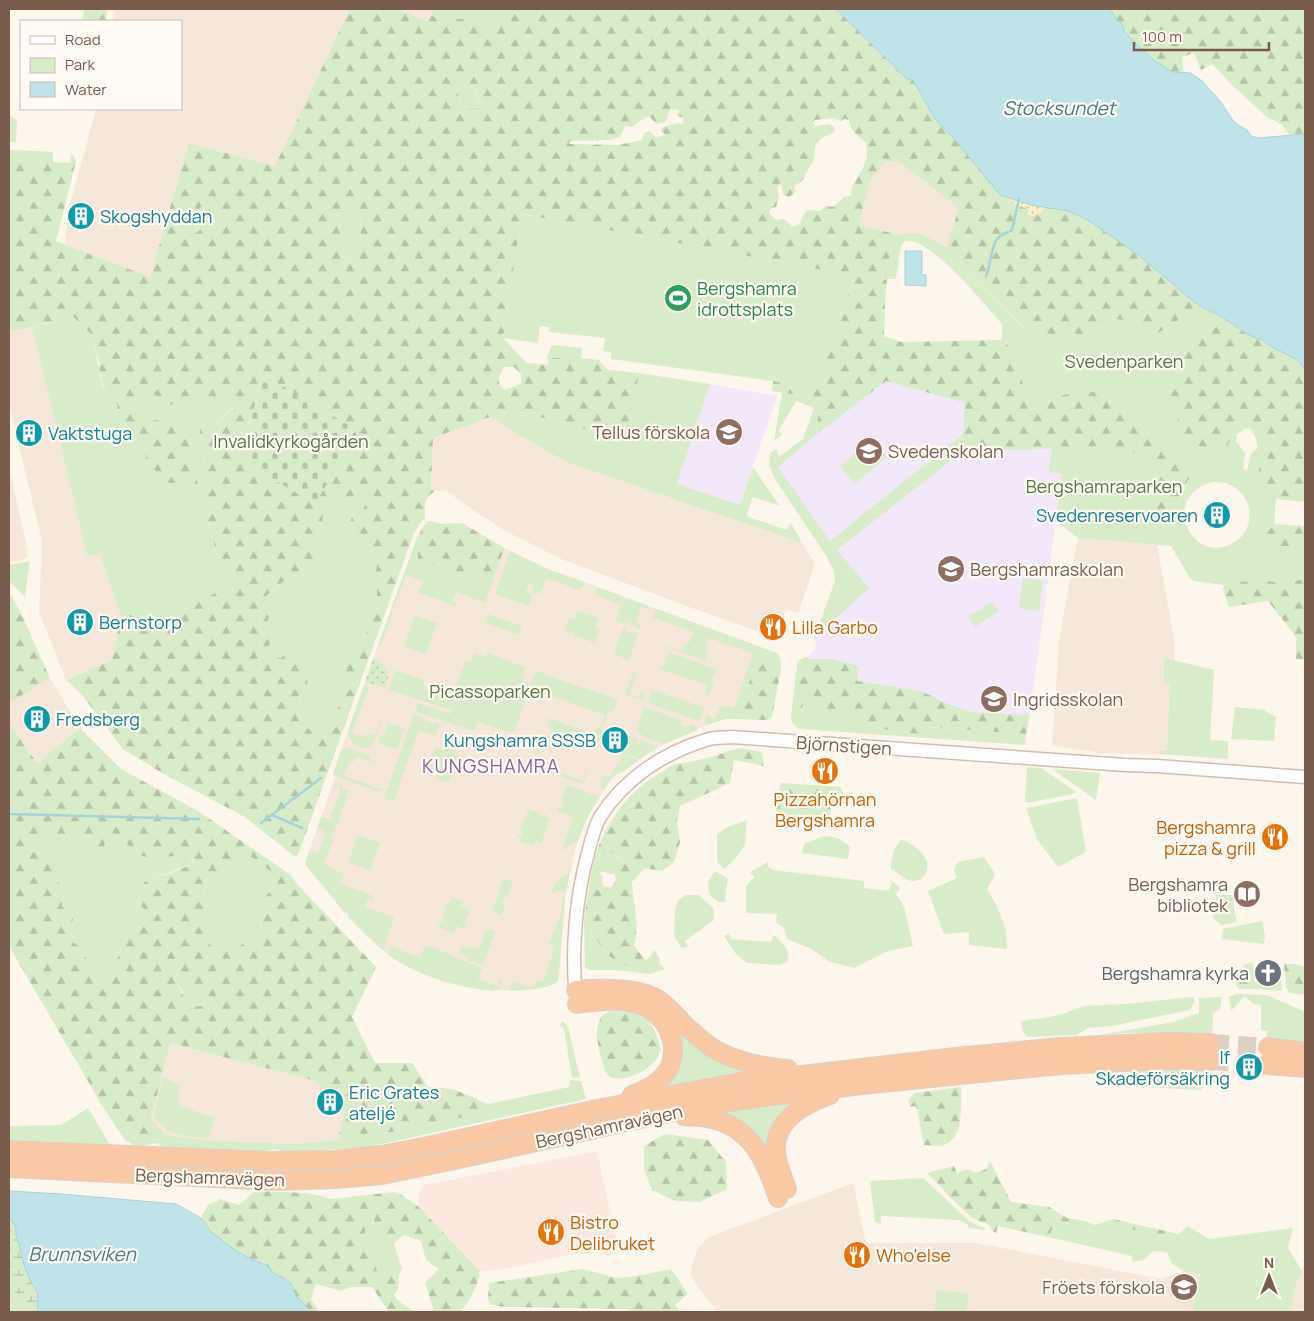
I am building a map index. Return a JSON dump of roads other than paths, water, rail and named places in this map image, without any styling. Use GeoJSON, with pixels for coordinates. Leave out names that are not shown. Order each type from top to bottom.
{"type":"FeatureCollection","features":[{"type":"Feature","properties":{"kind":"highway"},"geometry":{"type":"LineString","coordinates":[[576,997],[596,988],[640,992],[658,1000],[713,1048],[745,1062],[770,1068],[826,1071]]}},
{"type":"Feature","properties":{"kind":"highway"},"geometry":{"type":"LineString","coordinates":[[576,997],[616,1000],[633,1003],[649,1009],[663,1020],[669,1030],[673,1044],[672,1060],[665,1074],[657,1082],[644,1091],[597,1109]]}},
{"type":"Feature","properties":{"kind":"highway","name":"Bergshamravägen"},"geometry":{"type":"LineString","coordinates":[[9,1150],[272,1162],[333,1160],[419,1148],[597,1109],[740,1082],[962,1056],[1168,1042],[1211,1043]]}},
{"type":"Feature","properties":{"kind":"highway"},"geometry":{"type":"LineString","coordinates":[[1268,1047],[1305,1052]]}},
{"type":"Feature","properties":{"kind":"highway","name":"Bergshamravägen"},"geometry":{"type":"LineString","coordinates":[[9,1168],[275,1181],[382,1175],[695,1107],[723,1103],[862,1085],[1061,1065],[1168,1060],[1211,1061]]}},
{"type":"Feature","properties":{"kind":"highway"},"geometry":{"type":"LineString","coordinates":[[1267,1065],[1305,1068]]}},
{"type":"Feature","properties":{"kind":"highway"},"geometry":{"type":"LineString","coordinates":[[633,1121],[682,1116],[707,1118],[724,1122],[748,1138],[757,1149],[772,1181],[784,1196],[776,1148],[778,1136],[783,1125],[792,1115],[818,1099],[862,1085]]}},
{"type":"Feature","properties":{"kind":"street","name":"Björnstigen"},"geometry":{"type":"LineString","coordinates":[[576,997],[575,947],[578,902],[582,873],[591,838],[600,818],[628,783],[648,767],[669,755],[707,739],[732,738],[1305,777]]}},
{"type":"Feature","properties":{"kind":"water","name":"Stocksundet"},"geometry":{"type":"Polygon","coordinates":[[[834,9],[1110,9],[1117,20],[1122,23],[1124,31],[1130,38],[1156,62],[1173,72],[1191,73],[1202,81],[1220,101],[1234,122],[1248,131],[1251,136],[1259,138],[1305,134],[1305,369],[1296,359],[1249,335],[1222,317],[1198,305],[1137,254],[1088,220],[1068,211],[1031,205],[1000,195],[955,140],[935,119],[913,80],[907,79],[834,9]]]}},
{"type":"Feature","properties":{"kind":"water"},"geometry":{"type":"Polygon","coordinates":[[[905,251],[922,251],[922,275],[926,275],[926,286],[905,285],[905,251]]]}},
{"type":"Feature","properties":{"kind":"water","name":"Brunnsviken"},"geometry":{"type":"Polygon","coordinates":[[[9,1191],[176,1204],[201,1218],[211,1232],[238,1252],[266,1265],[276,1275],[284,1278],[291,1284],[296,1296],[312,1312],[38,1312],[38,1293],[25,1268],[16,1235],[16,1227],[9,1217],[9,1191]]]}},
{"type":"Feature","properties":{"kind":"waterway"},"geometry":{"type":"LineString","coordinates":[[986,276],[997,239],[1012,230],[1019,199]]}},
{"type":"Feature","properties":{"kind":"waterway"},"geometry":{"type":"LineString","coordinates":[[261,823],[321,778]]}},
{"type":"Feature","properties":{"kind":"waterway"},"geometry":{"type":"LineString","coordinates":[[9,814],[199,819]]}},
{"type":"Feature","properties":{"kind":"waterway"},"geometry":{"type":"LineString","coordinates":[[272,815],[302,828]]}},
{"type":"Feature","properties":{"kind":"tunnel"},"geometry":{"type":"LineString","coordinates":[[1211,1043],[1268,1047]]}},
{"type":"Feature","properties":{"kind":"tunnel"},"geometry":{"type":"LineString","coordinates":[[1211,1061],[1267,1065]]}},
{"type":"Feature","properties":{"kind":"place","name":"Skogshyddan"},"geometry":{"type":"Point","coordinates":[81,216]}},
{"type":"Feature","properties":{"kind":"place","name":"Bergshamra idrottsplats"},"geometry":{"type":"Point","coordinates":[678,298]}},
{"type":"Feature","properties":{"kind":"place","name":"Tellus förskola"},"geometry":{"type":"Point","coordinates":[729,432]}},
{"type":"Feature","properties":{"kind":"place","name":"Vaktstuga"},"geometry":{"type":"Point","coordinates":[29,433]}},
{"type":"Feature","properties":{"kind":"place","name":"Svedenskolan"},"geometry":{"type":"Point","coordinates":[869,451]}},
{"type":"Feature","properties":{"kind":"place","name":"Svedenreservoaren"},"geometry":{"type":"Point","coordinates":[1217,515]}},
{"type":"Feature","properties":{"kind":"place","name":"Bergshamraskolan"},"geometry":{"type":"Point","coordinates":[951,569]}},
{"type":"Feature","properties":{"kind":"place","name":"Bernstorp"},"geometry":{"type":"Point","coordinates":[80,622]}},
{"type":"Feature","properties":{"kind":"place","name":"Lilla Garbo"},"geometry":{"type":"Point","coordinates":[773,627]}},
{"type":"Feature","properties":{"kind":"place","name":"Ingridsskolan"},"geometry":{"type":"Point","coordinates":[994,699]}},
{"type":"Feature","properties":{"kind":"place","name":"Fredsberg"},"geometry":{"type":"Point","coordinates":[37,719]}},
{"type":"Feature","properties":{"kind":"place","name":"Kungshamra SSSB"},"geometry":{"type":"Point","coordinates":[615,740]}},
{"type":"Feature","properties":{"kind":"place","name":"Pizzahörnan Bergshamra"},"geometry":{"type":"Point","coordinates":[825,771]}},
{"type":"Feature","properties":{"kind":"place","name":"Bergshamra pizza & grill"},"geometry":{"type":"Point","coordinates":[1275,837]}},
{"type":"Feature","properties":{"kind":"place","name":"Bergshamra bibliotek"},"geometry":{"type":"Point","coordinates":[1247,894]}},
{"type":"Feature","properties":{"kind":"place","name":"Bergshamra kyrka"},"geometry":{"type":"Point","coordinates":[1268,973]}},
{"type":"Feature","properties":{"kind":"place","name":"If Skadeförsäkring"},"geometry":{"type":"Point","coordinates":[1249,1067]}},
{"type":"Feature","properties":{"kind":"place","name":"Eric Grates ateljé"},"geometry":{"type":"Point","coordinates":[330,1102]}},
{"type":"Feature","properties":{"kind":"place","name":"Bistro Delibruket"},"geometry":{"type":"Point","coordinates":[551,1232]}},
{"type":"Feature","properties":{"kind":"place","name":"Who'else"},"geometry":{"type":"Point","coordinates":[857,1255]}},
{"type":"Feature","properties":{"kind":"place","name":"Fröets förskola"},"geometry":{"type":"Point","coordinates":[1184,1287]}},
{"type":"Feature","properties":{"kind":"district","name":"KUNGSHAMRA"},"geometry":{"type":"Point","coordinates":[491,766]}},
{"type":"Feature","properties":{"kind":"park label","name":"Svedenparken"},"geometry":{"type":"Point","coordinates":[1124,361]}},
{"type":"Feature","properties":{"kind":"park label","name":"Invalidkyrkogården"},"geometry":{"type":"Point","coordinates":[291,441]}},
{"type":"Feature","properties":{"kind":"park label","name":"Bergshamraparken"},"geometry":{"type":"Point","coordinates":[1104,486]}},
{"type":"Feature","properties":{"kind":"park label","name":"Picassoparken"},"geometry":{"type":"Point","coordinates":[490,691]}}]}
